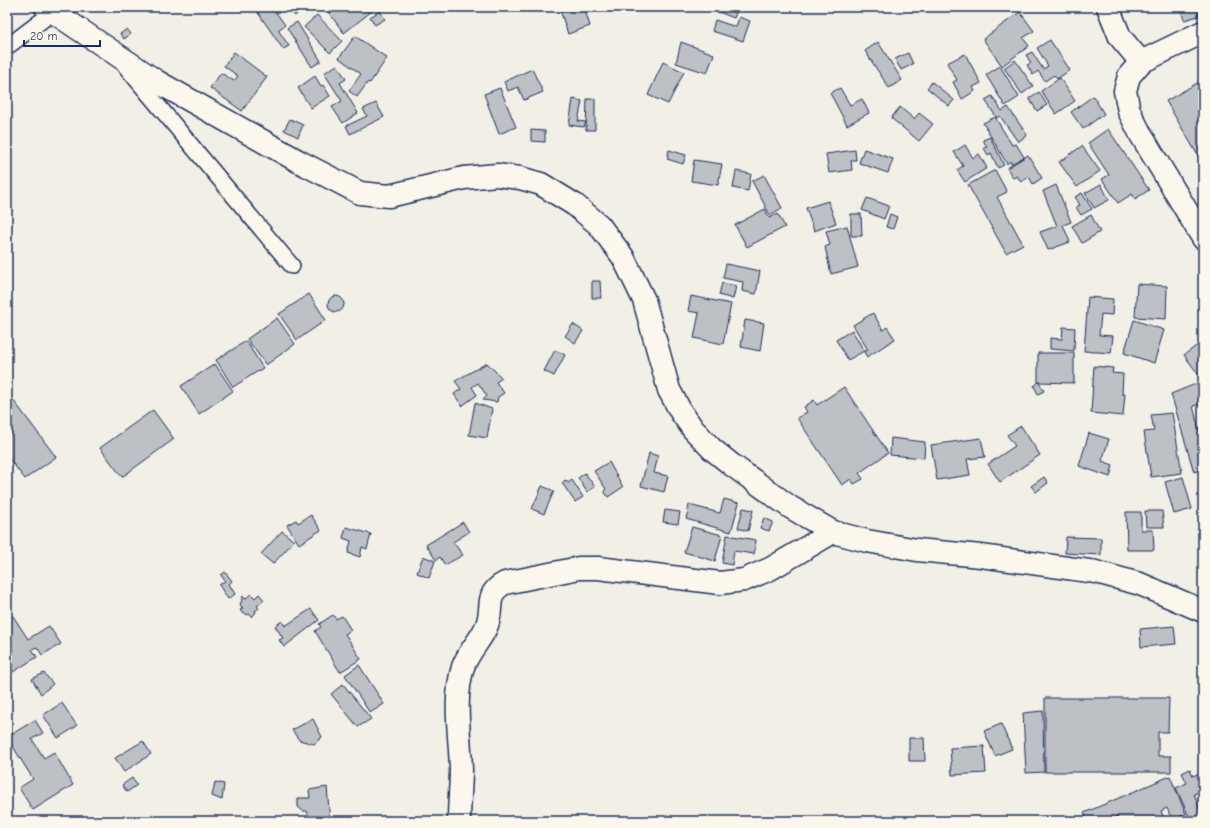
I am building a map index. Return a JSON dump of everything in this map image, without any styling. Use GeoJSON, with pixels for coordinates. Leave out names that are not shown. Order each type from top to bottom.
{"type":"FeatureCollection","features":[{"type":"Feature","properties":{"kind":"street"},"geometry":{"type":"LineString","coordinates":[[1108,7],[1120,37],[1141,62]]}},
{"type":"Feature","properties":{"kind":"street"},"geometry":{"type":"LineString","coordinates":[[50,9],[163,85],[300,162],[360,193],[389,196],[464,178],[497,175],[520,178],[542,184],[575,205],[599,225],[623,256],[644,300],[669,390],[681,412],[693,429],[712,449],[732,465],[790,506],[833,532],[867,541],[917,550],[981,556],[1096,572],[1140,584],[1203,611]]}},
{"type":"Feature","properties":{"kind":"street"},"geometry":{"type":"LineString","coordinates":[[1203,32],[1141,62],[1129,76],[1126,91],[1129,111],[1203,238]]}},
{"type":"Feature","properties":{"kind":"street"},"geometry":{"type":"LineString","coordinates":[[459,821],[461,770],[457,705],[463,668],[467,656],[487,627],[491,615],[491,600],[493,593],[498,588],[505,583],[579,568],[604,569],[720,584],[744,580],[770,569],[833,532]]}},
{"type":"Feature","properties":{"kind":"lane"},"geometry":{"type":"LineString","coordinates":[[7,47],[50,9]]}},
{"type":"Feature","properties":{"kind":"lane"},"geometry":{"type":"LineString","coordinates":[[112,51],[292,266]]}},
{"type":"Feature","properties":{"kind":"building"},"geometry":{"type":"Polygon","coordinates":[[[254,7],[272,7],[285,25],[278,30],[289,46],[283,49],[254,7]]]}},
{"type":"Feature","properties":{"kind":"building"},"geometry":{"type":"Polygon","coordinates":[[[286,7],[299,7],[300,11],[295,16],[286,7]]]}},
{"type":"Feature","properties":{"kind":"building"},"geometry":{"type":"Polygon","coordinates":[[[329,7],[368,7],[372,11],[344,33],[326,9],[329,7]]]}},
{"type":"Feature","properties":{"kind":"building"},"geometry":{"type":"Polygon","coordinates":[[[559,7],[584,7],[590,26],[568,34],[559,7]]]}},
{"type":"Feature","properties":{"kind":"building"},"geometry":{"type":"Polygon","coordinates":[[[717,7],[738,7],[734,18],[716,11],[717,7]]]}},
{"type":"Feature","properties":{"kind":"building"},"geometry":{"type":"Polygon","coordinates":[[[1180,7],[1197,7],[1199,16],[1184,20],[1180,7]]]}},
{"type":"Feature","properties":{"kind":"building"},"geometry":{"type":"Polygon","coordinates":[[[380,11],[385,19],[375,25],[370,17],[380,11]]]}},
{"type":"Feature","properties":{"kind":"building"},"geometry":{"type":"Polygon","coordinates":[[[1020,12],[1034,31],[1023,38],[1029,46],[1002,66],[983,39],[1020,12]]]}},
{"type":"Feature","properties":{"kind":"building"},"geometry":{"type":"Polygon","coordinates":[[[317,15],[342,41],[330,53],[304,27],[317,15]]]}},
{"type":"Feature","properties":{"kind":"building"},"geometry":{"type":"Polygon","coordinates":[[[739,17],[750,21],[743,41],[712,31],[715,20],[736,27],[739,17]]]}},
{"type":"Feature","properties":{"kind":"building"},"geometry":{"type":"Polygon","coordinates":[[[297,22],[321,61],[312,67],[287,28],[297,22]]]}},
{"type":"Feature","properties":{"kind":"building"},"geometry":{"type":"Polygon","coordinates":[[[127,29],[131,34],[124,39],[120,34],[127,29]]]}},
{"type":"Feature","properties":{"kind":"building"},"geometry":{"type":"Polygon","coordinates":[[[355,36],[387,58],[370,83],[368,82],[357,97],[349,91],[361,74],[339,58],[355,36]]]}},
{"type":"Feature","properties":{"kind":"building"},"geometry":{"type":"Polygon","coordinates":[[[1050,40],[1070,70],[1057,79],[1054,75],[1045,81],[1038,71],[1033,75],[1027,65],[1031,63],[1026,55],[1032,52],[1043,69],[1048,66],[1037,48],[1050,40]]]}},
{"type":"Feature","properties":{"kind":"building"},"geometry":{"type":"Polygon","coordinates":[[[681,42],[714,54],[707,73],[676,63],[681,42]]]}},
{"type":"Feature","properties":{"kind":"building"},"geometry":{"type":"Polygon","coordinates":[[[878,42],[902,80],[889,88],[865,51],[878,42]]]}},
{"type":"Feature","properties":{"kind":"building"},"geometry":{"type":"Polygon","coordinates":[[[234,52],[267,77],[242,111],[210,88],[221,73],[234,81],[238,76],[224,66],[234,52]]]}},
{"type":"Feature","properties":{"kind":"building"},"geometry":{"type":"Polygon","coordinates":[[[908,53],[913,64],[901,70],[895,59],[908,53]]]}},
{"type":"Feature","properties":{"kind":"building"},"geometry":{"type":"Polygon","coordinates":[[[965,54],[981,83],[973,87],[975,91],[962,99],[953,82],[957,80],[947,63],[965,54]]]}},
{"type":"Feature","properties":{"kind":"building"},"geometry":{"type":"Polygon","coordinates":[[[1015,60],[1033,86],[1022,94],[1004,68],[1015,60]]]}},
{"type":"Feature","properties":{"kind":"building"},"geometry":{"type":"Polygon","coordinates":[[[663,62],[684,72],[668,104],[648,95],[663,62]]]}},
{"type":"Feature","properties":{"kind":"building"},"geometry":{"type":"Polygon","coordinates":[[[337,65],[346,79],[340,83],[358,113],[343,123],[332,107],[342,101],[324,73],[337,65]]]}},
{"type":"Feature","properties":{"kind":"building"},"geometry":{"type":"Polygon","coordinates":[[[1000,66],[1019,97],[1005,106],[986,75],[1000,66]]]}},
{"type":"Feature","properties":{"kind":"building"},"geometry":{"type":"Polygon","coordinates":[[[532,69],[543,92],[524,100],[518,87],[508,91],[504,82],[532,69]]]}},
{"type":"Feature","properties":{"kind":"building"},"geometry":{"type":"Polygon","coordinates":[[[315,76],[330,96],[311,108],[298,88],[315,76]]]}},
{"type":"Feature","properties":{"kind":"building"},"geometry":{"type":"Polygon","coordinates":[[[1060,78],[1075,101],[1056,114],[1041,91],[1060,78]]]}},
{"type":"Feature","properties":{"kind":"building"},"geometry":{"type":"Polygon","coordinates":[[[932,82],[954,100],[949,106],[927,88],[932,82]]]}},
{"type":"Feature","properties":{"kind":"building"},"geometry":{"type":"Polygon","coordinates":[[[1199,82],[1203,90],[1203,164],[1166,101],[1199,82]]]}},
{"type":"Feature","properties":{"kind":"building"},"geometry":{"type":"Polygon","coordinates":[[[500,88],[516,127],[499,134],[484,94],[500,88]]]}},
{"type":"Feature","properties":{"kind":"building"},"geometry":{"type":"Polygon","coordinates":[[[840,88],[850,105],[862,99],[869,113],[847,125],[830,93],[840,88]]]}},
{"type":"Feature","properties":{"kind":"building"},"geometry":{"type":"Polygon","coordinates":[[[1039,92],[1047,105],[1037,111],[1029,98],[1039,92]]]}},
{"type":"Feature","properties":{"kind":"building"},"geometry":{"type":"Polygon","coordinates":[[[992,96],[1002,111],[1008,107],[1027,135],[1018,142],[1000,116],[997,118],[985,100],[992,96]]]}},
{"type":"Feature","properties":{"kind":"building"},"geometry":{"type":"Polygon","coordinates":[[[1093,96],[1104,114],[1083,129],[1071,112],[1093,96]]]}},
{"type":"Feature","properties":{"kind":"building"},"geometry":{"type":"Polygon","coordinates":[[[573,99],[582,101],[578,121],[586,122],[584,127],[569,125],[573,99]]]}},
{"type":"Feature","properties":{"kind":"building"},"geometry":{"type":"Polygon","coordinates":[[[587,99],[595,99],[595,130],[586,130],[587,99]]]}},
{"type":"Feature","properties":{"kind":"building"},"geometry":{"type":"Polygon","coordinates":[[[376,103],[384,117],[350,134],[346,126],[367,116],[363,109],[376,103]]]}},
{"type":"Feature","properties":{"kind":"building"},"geometry":{"type":"Polygon","coordinates":[[[900,107],[914,119],[919,113],[933,124],[919,141],[891,118],[900,107]]]}},
{"type":"Feature","properties":{"kind":"building"},"geometry":{"type":"Polygon","coordinates":[[[995,117],[1012,145],[1016,144],[1024,157],[1011,164],[1010,161],[1007,164],[983,123],[995,117]]]}},
{"type":"Feature","properties":{"kind":"building"},"geometry":{"type":"Polygon","coordinates":[[[290,119],[303,125],[298,137],[284,130],[290,119]]]}},
{"type":"Feature","properties":{"kind":"building"},"geometry":{"type":"Polygon","coordinates":[[[1108,129],[1149,190],[1135,199],[1132,194],[1118,203],[1102,179],[1109,175],[1088,143],[1108,129]]]}},
{"type":"Feature","properties":{"kind":"building"},"geometry":{"type":"Polygon","coordinates":[[[531,130],[545,131],[545,142],[531,141],[531,130]]]}},
{"type":"Feature","properties":{"kind":"building"},"geometry":{"type":"Polygon","coordinates":[[[990,137],[1004,165],[998,168],[991,153],[988,155],[984,148],[987,147],[983,140],[990,137]]]}},
{"type":"Feature","properties":{"kind":"building"},"geometry":{"type":"Polygon","coordinates":[[[965,145],[973,158],[979,154],[987,168],[965,182],[957,170],[963,166],[954,152],[965,145]]]}},
{"type":"Feature","properties":{"kind":"building"},"geometry":{"type":"Polygon","coordinates":[[[1082,146],[1100,171],[1077,187],[1059,162],[1082,146]]]}},
{"type":"Feature","properties":{"kind":"building"},"geometry":{"type":"Polygon","coordinates":[[[864,149],[893,159],[888,173],[859,163],[864,149]]]}},
{"type":"Feature","properties":{"kind":"building"},"geometry":{"type":"Polygon","coordinates":[[[669,150],[686,155],[683,164],[667,159],[669,150]]]}},
{"type":"Feature","properties":{"kind":"building"},"geometry":{"type":"Polygon","coordinates":[[[855,150],[856,160],[851,160],[852,170],[829,173],[826,154],[855,150]]]}},
{"type":"Feature","properties":{"kind":"building"},"geometry":{"type":"Polygon","coordinates":[[[1028,155],[1042,178],[1033,184],[1029,177],[1021,182],[1017,176],[1013,178],[1007,168],[1028,155]]]}},
{"type":"Feature","properties":{"kind":"building"},"geometry":{"type":"Polygon","coordinates":[[[694,160],[722,164],[718,185],[691,181],[694,160]]]}},
{"type":"Feature","properties":{"kind":"building"},"geometry":{"type":"Polygon","coordinates":[[[995,170],[1007,192],[997,197],[1023,244],[1006,253],[968,185],[995,170]]]}},
{"type":"Feature","properties":{"kind":"building"},"geometry":{"type":"Polygon","coordinates":[[[736,171],[751,174],[748,191],[733,188],[736,171]]]}},
{"type":"Feature","properties":{"kind":"building"},"geometry":{"type":"Polygon","coordinates":[[[764,175],[782,208],[770,215],[752,181],[764,175]]]}},
{"type":"Feature","properties":{"kind":"building"},"geometry":{"type":"Polygon","coordinates":[[[1101,184],[1109,200],[1094,208],[1085,193],[1101,184]]]}},
{"type":"Feature","properties":{"kind":"building"},"geometry":{"type":"Polygon","coordinates":[[[1056,185],[1071,222],[1063,225],[1070,242],[1048,250],[1040,232],[1057,226],[1043,191],[1056,185]]]}},
{"type":"Feature","properties":{"kind":"building"},"geometry":{"type":"Polygon","coordinates":[[[1082,193],[1092,209],[1081,215],[1076,207],[1080,205],[1075,197],[1082,193]]]}},
{"type":"Feature","properties":{"kind":"building"},"geometry":{"type":"Polygon","coordinates":[[[867,198],[889,206],[884,219],[862,210],[867,198]]]}},
{"type":"Feature","properties":{"kind":"building"},"geometry":{"type":"Polygon","coordinates":[[[828,201],[836,223],[814,231],[806,208],[828,201]]]}},
{"type":"Feature","properties":{"kind":"building"},"geometry":{"type":"Polygon","coordinates":[[[765,209],[769,218],[778,214],[785,227],[747,247],[735,225],[765,209]]]}},
{"type":"Feature","properties":{"kind":"building"},"geometry":{"type":"Polygon","coordinates":[[[851,214],[861,214],[862,236],[851,236],[851,214]]]}},
{"type":"Feature","properties":{"kind":"building"},"geometry":{"type":"Polygon","coordinates":[[[890,214],[897,217],[893,229],[886,227],[890,214]]]}},
{"type":"Feature","properties":{"kind":"building"},"geometry":{"type":"Polygon","coordinates":[[[1091,215],[1100,232],[1082,243],[1072,226],[1091,215]]]}},
{"type":"Feature","properties":{"kind":"building"},"geometry":{"type":"Polygon","coordinates":[[[847,226],[858,267],[831,274],[825,247],[830,245],[826,231],[847,226]]]}},
{"type":"Feature","properties":{"kind":"building"},"geometry":{"type":"Polygon","coordinates":[[[726,264],[760,271],[756,294],[742,291],[743,282],[723,278],[726,264]]]}},
{"type":"Feature","properties":{"kind":"building"},"geometry":{"type":"Polygon","coordinates":[[[592,281],[600,281],[601,298],[592,298],[592,281]]]}},
{"type":"Feature","properties":{"kind":"building"},"geometry":{"type":"Polygon","coordinates":[[[722,283],[736,286],[733,299],[719,295],[722,283]]]}},
{"type":"Feature","properties":{"kind":"building"},"geometry":{"type":"Polygon","coordinates":[[[1137,284],[1167,286],[1166,319],[1135,317],[1137,284]]]}},
{"type":"Feature","properties":{"kind":"building"},"geometry":{"type":"Polygon","coordinates":[[[309,294],[326,320],[297,340],[279,314],[309,294]]]}},
{"type":"Feature","properties":{"kind":"building"},"geometry":{"type":"Polygon","coordinates":[[[333,296],[339,296],[344,301],[342,310],[339,312],[333,312],[328,307],[328,301],[333,296]]]}},
{"type":"Feature","properties":{"kind":"building"},"geometry":{"type":"Polygon","coordinates":[[[691,296],[731,304],[723,344],[694,338],[699,313],[688,311],[691,296]]]}},
{"type":"Feature","properties":{"kind":"building"},"geometry":{"type":"Polygon","coordinates":[[[1088,297],[1113,299],[1112,315],[1101,314],[1099,335],[1113,336],[1111,353],[1084,351],[1088,297]]]}},
{"type":"Feature","properties":{"kind":"building"},"geometry":{"type":"Polygon","coordinates":[[[873,313],[883,330],[887,327],[895,339],[867,357],[864,352],[868,350],[853,325],[873,313]]]}},
{"type":"Feature","properties":{"kind":"building"},"geometry":{"type":"Polygon","coordinates":[[[277,318],[295,344],[266,365],[247,339],[277,318]]]}},
{"type":"Feature","properties":{"kind":"building"},"geometry":{"type":"Polygon","coordinates":[[[745,320],[764,323],[760,351],[741,347],[745,320]]]}},
{"type":"Feature","properties":{"kind":"building"},"geometry":{"type":"Polygon","coordinates":[[[1134,320],[1164,330],[1154,363],[1124,353],[1134,320]]]}},
{"type":"Feature","properties":{"kind":"building"},"geometry":{"type":"Polygon","coordinates":[[[573,324],[583,331],[575,343],[565,336],[573,324]]]}},
{"type":"Feature","properties":{"kind":"building"},"geometry":{"type":"Polygon","coordinates":[[[1063,327],[1075,328],[1074,351],[1050,349],[1050,338],[1062,339],[1063,327]]]}},
{"type":"Feature","properties":{"kind":"building"},"geometry":{"type":"Polygon","coordinates":[[[852,330],[864,351],[848,360],[836,340],[852,330]]]}},
{"type":"Feature","properties":{"kind":"building"},"geometry":{"type":"Polygon","coordinates":[[[246,341],[263,368],[233,387],[216,360],[246,341]]]}},
{"type":"Feature","properties":{"kind":"building"},"geometry":{"type":"Polygon","coordinates":[[[1203,341],[1203,378],[1202,379],[1184,355],[1203,341]]]}},
{"type":"Feature","properties":{"kind":"building"},"geometry":{"type":"Polygon","coordinates":[[[555,350],[565,355],[554,376],[544,371],[555,350]]]}},
{"type":"Feature","properties":{"kind":"building"},"geometry":{"type":"Polygon","coordinates":[[[1038,353],[1074,353],[1074,383],[1038,382],[1038,353]]]}},
{"type":"Feature","properties":{"kind":"building"},"geometry":{"type":"Polygon","coordinates":[[[487,363],[502,378],[496,382],[504,393],[498,397],[497,402],[483,400],[487,396],[478,383],[472,387],[477,395],[462,406],[454,394],[461,389],[455,381],[487,363]]]}},
{"type":"Feature","properties":{"kind":"building"},"geometry":{"type":"Polygon","coordinates":[[[215,364],[233,391],[199,414],[181,386],[215,364]]]}},
{"type":"Feature","properties":{"kind":"building"},"geometry":{"type":"Polygon","coordinates":[[[1094,366],[1113,368],[1112,373],[1123,374],[1122,394],[1125,394],[1123,416],[1091,413],[1094,366]]]}},
{"type":"Feature","properties":{"kind":"building"},"geometry":{"type":"Polygon","coordinates":[[[1203,381],[1203,404],[1193,406],[1203,445],[1203,469],[1194,472],[1171,394],[1203,381]]]}},
{"type":"Feature","properties":{"kind":"building"},"geometry":{"type":"Polygon","coordinates":[[[1039,382],[1044,391],[1038,394],[1034,386],[1039,382]]]}},
{"type":"Feature","properties":{"kind":"building"},"geometry":{"type":"Polygon","coordinates":[[[844,387],[888,453],[859,473],[863,479],[854,484],[851,479],[842,485],[797,418],[807,412],[804,407],[814,400],[817,405],[844,387]]]}},
{"type":"Feature","properties":{"kind":"building"},"geometry":{"type":"Polygon","coordinates":[[[11,397],[56,457],[25,479],[7,456],[7,400],[11,397]]]}},
{"type":"Feature","properties":{"kind":"building"},"geometry":{"type":"Polygon","coordinates":[[[475,403],[492,409],[487,438],[469,435],[475,403]]]}},
{"type":"Feature","properties":{"kind":"building"},"geometry":{"type":"Polygon","coordinates":[[[153,410],[174,439],[122,477],[100,448],[153,410]]]}},
{"type":"Feature","properties":{"kind":"building"},"geometry":{"type":"Polygon","coordinates":[[[1172,413],[1182,473],[1151,477],[1144,432],[1154,431],[1151,415],[1172,413]]]}},
{"type":"Feature","properties":{"kind":"building"},"geometry":{"type":"Polygon","coordinates":[[[1021,426],[1040,455],[1000,482],[988,464],[1015,446],[1007,435],[1021,426]]]}},
{"type":"Feature","properties":{"kind":"building"},"geometry":{"type":"Polygon","coordinates":[[[1089,433],[1109,439],[1102,461],[1113,465],[1110,477],[1079,466],[1089,433]]]}},
{"type":"Feature","properties":{"kind":"building"},"geometry":{"type":"Polygon","coordinates":[[[891,438],[925,442],[924,458],[890,455],[891,438]]]}},
{"type":"Feature","properties":{"kind":"building"},"geometry":{"type":"Polygon","coordinates":[[[981,438],[985,457],[967,459],[970,475],[937,480],[931,445],[981,438]]]}},
{"type":"Feature","properties":{"kind":"building"},"geometry":{"type":"Polygon","coordinates":[[[649,453],[658,456],[654,473],[668,476],[664,492],[641,486],[649,453]]]}},
{"type":"Feature","properties":{"kind":"building"},"geometry":{"type":"Polygon","coordinates":[[[609,462],[623,487],[608,497],[604,491],[606,489],[594,471],[609,462]]]}},
{"type":"Feature","properties":{"kind":"building"},"geometry":{"type":"Polygon","coordinates":[[[585,473],[595,487],[587,492],[578,478],[585,473]]]}},
{"type":"Feature","properties":{"kind":"building"},"geometry":{"type":"Polygon","coordinates":[[[1044,477],[1048,483],[1036,492],[1031,486],[1044,477]]]}},
{"type":"Feature","properties":{"kind":"building"},"geometry":{"type":"Polygon","coordinates":[[[1183,477],[1192,509],[1174,514],[1165,482],[1183,477]]]}},
{"type":"Feature","properties":{"kind":"building"},"geometry":{"type":"Polygon","coordinates":[[[565,480],[568,483],[572,480],[583,497],[575,502],[562,483],[565,480]]]}},
{"type":"Feature","properties":{"kind":"building"},"geometry":{"type":"Polygon","coordinates":[[[542,486],[554,491],[544,514],[532,509],[542,486]]]}},
{"type":"Feature","properties":{"kind":"building"},"geometry":{"type":"Polygon","coordinates":[[[724,499],[739,503],[731,532],[686,519],[689,505],[720,513],[724,499]]]}},
{"type":"Feature","properties":{"kind":"building"},"geometry":{"type":"Polygon","coordinates":[[[743,508],[753,510],[748,531],[738,528],[743,508]]]}},
{"type":"Feature","properties":{"kind":"building"},"geometry":{"type":"Polygon","coordinates":[[[665,510],[680,512],[678,524],[663,522],[665,510]]]}},
{"type":"Feature","properties":{"kind":"building"},"geometry":{"type":"Polygon","coordinates":[[[1145,511],[1162,511],[1164,527],[1146,527],[1145,511]]]}},
{"type":"Feature","properties":{"kind":"building"},"geometry":{"type":"Polygon","coordinates":[[[1126,512],[1141,512],[1141,530],[1153,530],[1154,550],[1127,550],[1126,512]]]}},
{"type":"Feature","properties":{"kind":"building"},"geometry":{"type":"Polygon","coordinates":[[[311,515],[321,530],[299,544],[287,525],[296,520],[298,523],[311,515]]]}},
{"type":"Feature","properties":{"kind":"building"},"geometry":{"type":"Polygon","coordinates":[[[764,518],[773,522],[769,531],[760,528],[764,518]]]}},
{"type":"Feature","properties":{"kind":"building"},"geometry":{"type":"Polygon","coordinates":[[[463,522],[469,532],[453,542],[463,555],[445,565],[440,557],[436,560],[426,545],[463,522]]]}},
{"type":"Feature","properties":{"kind":"building"},"geometry":{"type":"Polygon","coordinates":[[[346,527],[371,534],[367,549],[362,547],[360,557],[348,553],[351,541],[343,538],[346,527]]]}},
{"type":"Feature","properties":{"kind":"building"},"geometry":{"type":"Polygon","coordinates":[[[692,527],[722,535],[715,561],[684,552],[692,527]]]}},
{"type":"Feature","properties":{"kind":"building"},"geometry":{"type":"Polygon","coordinates":[[[282,531],[294,541],[273,564],[261,554],[282,531]]]}},
{"type":"Feature","properties":{"kind":"building"},"geometry":{"type":"Polygon","coordinates":[[[727,535],[756,540],[754,554],[734,551],[732,565],[722,563],[727,535]]]}},
{"type":"Feature","properties":{"kind":"building"},"geometry":{"type":"Polygon","coordinates":[[[1066,537],[1101,538],[1101,555],[1065,553],[1066,537]]]}},
{"type":"Feature","properties":{"kind":"building"},"geometry":{"type":"Polygon","coordinates":[[[423,556],[435,561],[429,578],[417,573],[423,556]]]}},
{"type":"Feature","properties":{"kind":"building"},"geometry":{"type":"Polygon","coordinates":[[[225,572],[232,581],[229,584],[235,594],[228,599],[219,585],[225,581],[221,575],[225,572]]]}},
{"type":"Feature","properties":{"kind":"building"},"geometry":{"type":"Polygon","coordinates":[[[251,594],[255,598],[259,594],[264,600],[257,606],[259,608],[255,611],[256,612],[252,617],[249,614],[243,614],[240,610],[243,608],[240,605],[242,600],[241,598],[243,596],[245,599],[251,594]]]}},
{"type":"Feature","properties":{"kind":"building"},"geometry":{"type":"Polygon","coordinates":[[[311,609],[319,620],[284,647],[279,640],[283,638],[275,626],[282,621],[285,626],[311,609]]]}},
{"type":"Feature","properties":{"kind":"building"},"geometry":{"type":"Polygon","coordinates":[[[333,615],[336,619],[342,616],[351,630],[345,634],[361,659],[340,672],[315,631],[321,627],[319,624],[333,615]]]}},
{"type":"Feature","properties":{"kind":"building"},"geometry":{"type":"Polygon","coordinates":[[[13,616],[28,639],[49,626],[61,644],[42,655],[37,647],[32,649],[37,657],[13,672],[7,662],[7,620],[13,616]]]}},
{"type":"Feature","properties":{"kind":"building"},"geometry":{"type":"Polygon","coordinates":[[[1174,626],[1176,644],[1141,647],[1140,629],[1174,626]]]}},
{"type":"Feature","properties":{"kind":"building"},"geometry":{"type":"Polygon","coordinates":[[[359,665],[384,704],[370,713],[345,675],[359,665]]]}},
{"type":"Feature","properties":{"kind":"building"},"geometry":{"type":"Polygon","coordinates":[[[44,673],[53,684],[41,694],[32,679],[44,673]]]}},
{"type":"Feature","properties":{"kind":"building"},"geometry":{"type":"Polygon","coordinates":[[[343,684],[371,719],[358,727],[331,694],[343,684]]]}},
{"type":"Feature","properties":{"kind":"building"},"geometry":{"type":"Polygon","coordinates":[[[1045,698],[1169,698],[1168,732],[1158,732],[1158,756],[1171,756],[1171,772],[1045,772],[1045,698]]]}},
{"type":"Feature","properties":{"kind":"building"},"geometry":{"type":"Polygon","coordinates":[[[62,703],[77,726],[58,738],[43,715],[62,703]]]}},
{"type":"Feature","properties":{"kind":"building"},"geometry":{"type":"Polygon","coordinates":[[[1043,711],[1044,772],[1026,773],[1023,713],[1043,711]]]}},
{"type":"Feature","properties":{"kind":"building"},"geometry":{"type":"Polygon","coordinates":[[[313,719],[322,737],[314,744],[299,740],[292,730],[313,719]]]}},
{"type":"Feature","properties":{"kind":"building"},"geometry":{"type":"Polygon","coordinates":[[[35,720],[43,733],[32,739],[44,758],[54,752],[73,785],[33,810],[19,788],[33,779],[7,737],[35,720]]]}},
{"type":"Feature","properties":{"kind":"building"},"geometry":{"type":"Polygon","coordinates":[[[1001,724],[1012,749],[995,756],[984,731],[1001,724]]]}},
{"type":"Feature","properties":{"kind":"building"},"geometry":{"type":"Polygon","coordinates":[[[909,738],[924,738],[925,761],[909,761],[909,738]]]}},
{"type":"Feature","properties":{"kind":"building"},"geometry":{"type":"Polygon","coordinates":[[[143,741],[151,754],[124,772],[115,758],[143,741]]]}},
{"type":"Feature","properties":{"kind":"building"},"geometry":{"type":"Polygon","coordinates":[[[984,746],[986,773],[952,775],[950,748],[984,746]]]}},
{"type":"Feature","properties":{"kind":"building"},"geometry":{"type":"Polygon","coordinates":[[[1190,769],[1193,776],[1203,771],[1203,790],[1194,794],[1203,817],[1193,821],[1191,821],[1176,788],[1187,783],[1182,773],[1190,769]]]}},
{"type":"Feature","properties":{"kind":"building"},"geometry":{"type":"Polygon","coordinates":[[[1170,776],[1186,814],[1172,820],[1167,808],[1161,811],[1165,821],[1119,821],[1117,816],[1108,821],[1088,821],[1084,813],[1170,776]]]}},
{"type":"Feature","properties":{"kind":"building"},"geometry":{"type":"Polygon","coordinates":[[[132,778],[137,785],[127,792],[122,785],[132,778]]]}},
{"type":"Feature","properties":{"kind":"building"},"geometry":{"type":"Polygon","coordinates":[[[215,782],[224,784],[222,800],[212,796],[215,782]]]}},
{"type":"Feature","properties":{"kind":"building"},"geometry":{"type":"Polygon","coordinates":[[[327,787],[330,821],[310,821],[307,811],[303,811],[298,807],[298,798],[310,798],[309,790],[327,787]]]}}]}
